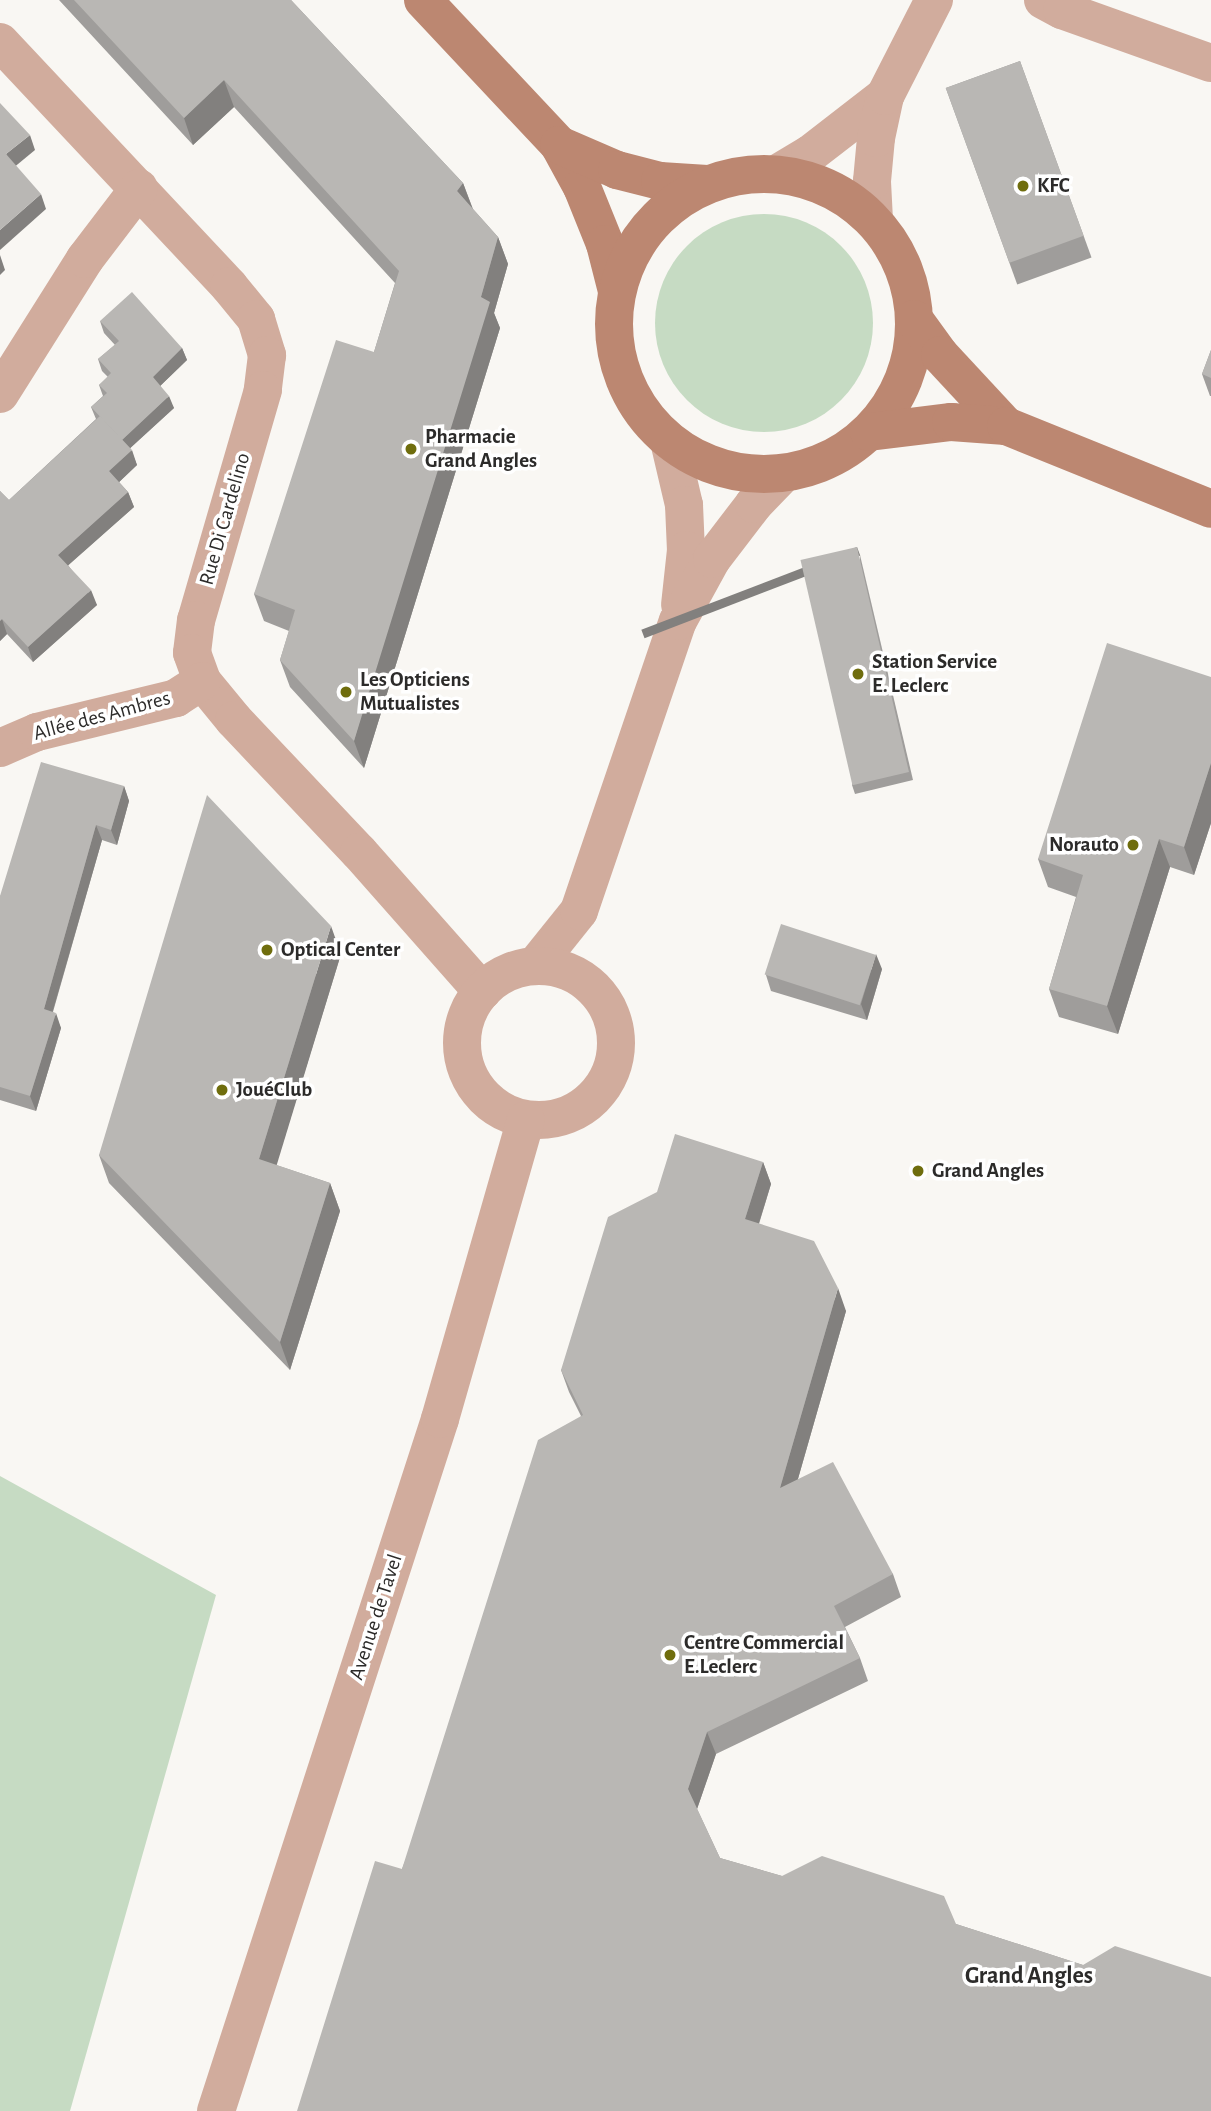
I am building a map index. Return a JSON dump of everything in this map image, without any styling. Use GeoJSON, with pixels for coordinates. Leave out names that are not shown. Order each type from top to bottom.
{"type":"FeatureCollection","features":[{"type":"Feature","properties":{"kind":"main road"},"geometry":{"type":"LineString","coordinates":[[423,0],[559,145],[582,187],[601,232],[617,292]]}},
{"type":"Feature","properties":{"kind":"main road"},"geometry":{"type":"LineString","coordinates":[[559,145],[617,170],[660,181],[707,184]]}},
{"type":"Feature","properties":{"kind":"main road"},"geometry":{"type":"LineString","coordinates":[[778,173],[814,181],[846,197],[874,220],[903,266],[914,319],[910,361],[895,399],[869,432],[844,452],[814,466],[783,474],[743,473],[704,462],[669,441],[641,410],[622,374],[614,333],[617,292],[635,247],[666,210],[707,184],[742,175],[778,173]]}},
{"type":"Feature","properties":{"kind":"main road"},"geometry":{"type":"LineString","coordinates":[[914,319],[940,355],[1006,426]]}},
{"type":"Feature","properties":{"kind":"main road"},"geometry":{"type":"LineString","coordinates":[[869,432],[951,422],[1006,426],[1211,509]]}},
{"type":"Feature","properties":{"kind":"street"},"geometry":{"type":"LineString","coordinates":[[874,220],[872,181],[876,138],[885,96],[934,0]]}},
{"type":"Feature","properties":{"kind":"street"},"geometry":{"type":"LineString","coordinates":[[1044,0],[1062,10],[1211,63]]}},
{"type":"Feature","properties":{"kind":"street","name":"Rue Di Cardelino"},"geometry":{"type":"LineString","coordinates":[[0,42],[139,188],[256,319],[267,355],[263,390],[196,620],[192,653],[202,681],[234,720],[411,909],[482,991]]}},
{"type":"Feature","properties":{"kind":"street"},"geometry":{"type":"LineString","coordinates":[[778,173],[810,154],[885,96]]}},
{"type":"Feature","properties":{"kind":"street"},"geometry":{"type":"LineString","coordinates":[[0,394],[85,259],[139,188]]}},
{"type":"Feature","properties":{"kind":"street"},"geometry":{"type":"LineString","coordinates":[[669,441],[684,505],[685,550],[678,621]]}},
{"type":"Feature","properties":{"kind":"street"},"geometry":{"type":"LineString","coordinates":[[535,966],[579,911],[678,621],[712,559],[754,504],[783,474]]}},
{"type":"Feature","properties":{"kind":"street","name":"Allée des Ambres"},"geometry":{"type":"LineString","coordinates":[[0,748],[37,732],[176,698],[202,681]]}},
{"type":"Feature","properties":{"kind":"street"},"geometry":{"type":"LineString","coordinates":[[579,911],[589,985]]}},
{"type":"Feature","properties":{"kind":"street"},"geometry":{"type":"LineString","coordinates":[[535,966],[564,970],[589,985],[601,998],[615,1032],[615,1056],[607,1079],[593,1099],[573,1113],[550,1120],[526,1120],[503,1112],[485,1098],[470,1079],[463,1057],[462,1033],[468,1011],[482,991],[497,978],[535,966]]}},
{"type":"Feature","properties":{"kind":"street","name":"Avenue de Tavel"},"geometry":{"type":"LineString","coordinates":[[216,2111],[440,1419],[526,1120]]}},
{"type":"Feature","properties":{"kind":"green space"},"geometry":{"type":"Polygon","coordinates":[[[764,214],[806,222],[825,232],[841,246],[855,262],[865,281],[873,323],[865,365],[855,384],[841,400],[825,414],[806,424],[764,432],[722,424],[703,414],[687,400],[673,384],[663,365],[655,323],[663,281],[673,262],[687,246],[703,232],[722,222],[764,214]]]}},
{"type":"Feature","properties":{"kind":"green space"},"geometry":{"type":"Polygon","coordinates":[[[0,1476],[216,1595],[70,2111],[0,2111],[0,1476]]]}},
{"type":"Feature","properties":{"kind":"building"},"geometry":{"type":"Polygon","coordinates":[[[74,0],[291,0],[463,183],[457,191],[498,237],[481,297],[490,302],[354,741],[280,660],[295,610],[254,594],[336,340],[374,352],[399,271],[224,80],[184,118],[74,0]]]}},
{"type":"Feature","properties":{"kind":"building","name":"KFC"},"geometry":{"type":"Polygon","coordinates":[[[1020,61],[1084,236],[1009,263],[946,88],[1020,61]]]}},
{"type":"Feature","properties":{"kind":"building"},"geometry":{"type":"Polygon","coordinates":[[[0,103],[30,135],[6,154],[41,194],[0,230],[0,103]]]}},
{"type":"Feature","properties":{"kind":"building"},"geometry":{"type":"Polygon","coordinates":[[[132,292],[182,348],[153,377],[169,396],[122,440],[91,407],[107,393],[99,385],[111,373],[98,359],[119,341],[100,321],[132,292]]]}},
{"type":"Feature","properties":{"kind":"building"},"geometry":{"type":"Polygon","coordinates":[[[1211,350],[1211,378],[1202,374],[1211,350]]]}},
{"type":"Feature","properties":{"kind":"building"},"geometry":{"type":"Polygon","coordinates":[[[100,416],[132,450],[109,471],[128,492],[58,555],[91,590],[28,647],[2,619],[0,621],[0,491],[9,500],[100,416]]]}},
{"type":"Feature","properties":{"kind":"building","name":"Station Service E. Leclerc"},"geometry":{"type":"Polygon","coordinates":[[[857,547],[909,772],[852,785],[800,560],[857,547]]]}},
{"type":"Feature","properties":{"kind":"building","name":"Norauto"},"geometry":{"type":"Polygon","coordinates":[[[1107,643],[1211,677],[1211,763],[1184,847],[1159,839],[1107,1006],[1049,989],[1083,875],[1038,859],[1107,643]]]}},
{"type":"Feature","properties":{"kind":"building"},"geometry":{"type":"Polygon","coordinates":[[[41,762],[124,786],[111,830],[96,825],[44,1009],[56,1013],[30,1096],[0,1087],[0,896],[41,762]]]}},
{"type":"Feature","properties":{"kind":"building"},"geometry":{"type":"Polygon","coordinates":[[[207,795],[331,926],[259,1159],[330,1183],[280,1342],[99,1155],[207,795]]]}},
{"type":"Feature","properties":{"kind":"building"},"geometry":{"type":"Polygon","coordinates":[[[781,924],[876,955],[860,1005],[765,974],[781,924]]]}},
{"type":"Feature","properties":{"kind":"building","name":"Centre Commercial E.Leclerc"},"geometry":{"type":"Polygon","coordinates":[[[675,1134],[763,1162],[745,1219],[814,1241],[838,1288],[780,1488],[833,1462],[893,1574],[834,1606],[860,1658],[707,1732],[688,1789],[720,1858],[782,1876],[822,1856],[944,1896],[956,1924],[1083,1965],[1115,1946],[1211,1977],[1211,2111],[297,2111],[375,1861],[402,1869],[538,1440],[583,1415],[561,1370],[608,1217],[657,1192],[675,1134]]]}},
{"type":"Feature","properties":{"kind":"place","name":"KFC"},"geometry":{"type":"Point","coordinates":[1023,186]}},
{"type":"Feature","properties":{"kind":"place","name":"Pharmacie Grand Angles"},"geometry":{"type":"Point","coordinates":[411,449]}},
{"type":"Feature","properties":{"kind":"place","name":"Station Service E. Leclerc"},"geometry":{"type":"Point","coordinates":[858,674]}},
{"type":"Feature","properties":{"kind":"place","name":"Les Opticiens Mutualistes"},"geometry":{"type":"Point","coordinates":[346,692]}},
{"type":"Feature","properties":{"kind":"place","name":"Norauto"},"geometry":{"type":"Point","coordinates":[1133,845]}},
{"type":"Feature","properties":{"kind":"place","name":"Optical Center"},"geometry":{"type":"Point","coordinates":[267,950]}},
{"type":"Feature","properties":{"kind":"place","name":"JouéClub"},"geometry":{"type":"Point","coordinates":[222,1090]}},
{"type":"Feature","properties":{"kind":"place","name":"Grand Angles"},"geometry":{"type":"Point","coordinates":[918,1171]}},
{"type":"Feature","properties":{"kind":"place","name":"Centre Commercial E.Leclerc"},"geometry":{"type":"Point","coordinates":[670,1655]}},
{"type":"Feature","properties":{"kind":"district","name":"Grand Angles"},"geometry":{"type":"Point","coordinates":[1029,1977]}}]}
